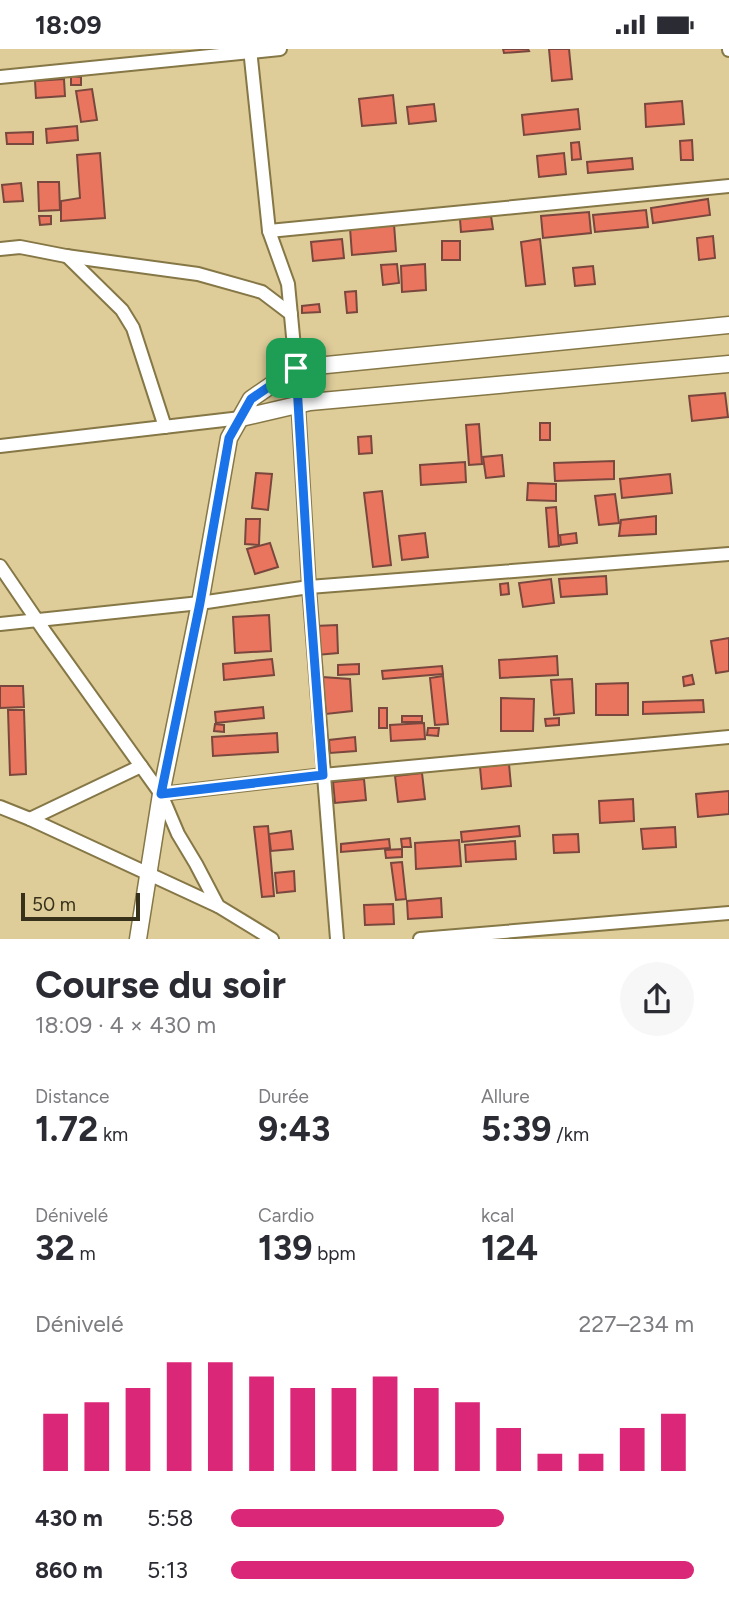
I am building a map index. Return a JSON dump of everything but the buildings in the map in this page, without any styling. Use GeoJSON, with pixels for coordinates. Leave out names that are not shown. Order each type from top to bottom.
{"type":"FeatureCollection","features":[{"type":"Feature","properties":{"kind":"street"},"geometry":{"type":"LineString","coordinates":[[0,77],[280,49]]}},
{"type":"Feature","properties":{"kind":"street"},"geometry":{"type":"LineString","coordinates":[[250,50],[269,231],[288,284],[300,404],[309,587],[337,939]]}},
{"type":"Feature","properties":{"kind":"street"},"geometry":{"type":"LineString","coordinates":[[269,231],[729,186]]}},
{"type":"Feature","properties":{"kind":"street"},"geometry":{"type":"LineString","coordinates":[[0,249],[20,247],[198,274],[262,292],[291,314]]}},
{"type":"Feature","properties":{"kind":"street"},"geometry":{"type":"LineString","coordinates":[[66,256],[122,310],[134,328],[165,427]]}},
{"type":"Feature","properties":{"kind":"street"},"geometry":{"type":"LineString","coordinates":[[138,939],[161,794],[200,603],[229,438],[251,399],[296,368],[729,325]]}},
{"type":"Feature","properties":{"kind":"street"},"geometry":{"type":"LineString","coordinates":[[0,446],[241,418],[310,402],[729,364]]}},
{"type":"Feature","properties":{"kind":"street"},"geometry":{"type":"LineString","coordinates":[[0,624],[200,603],[309,587],[729,554]]}},
{"type":"Feature","properties":{"kind":"street"},"geometry":{"type":"LineString","coordinates":[[0,566],[161,794],[178,834],[218,907]]}},
{"type":"Feature","properties":{"kind":"street"},"geometry":{"type":"LineString","coordinates":[[161,794],[323,775],[729,737]]}},
{"type":"Feature","properties":{"kind":"street"},"geometry":{"type":"LineString","coordinates":[[30,819],[141,766]]}},
{"type":"Feature","properties":{"kind":"street"},"geometry":{"type":"LineString","coordinates":[[0,807],[218,907],[272,939]]}},
{"type":"Feature","properties":{"kind":"street"},"geometry":{"type":"LineString","coordinates":[[420,939],[729,913]]}},
{"type":"Feature","properties":{"kind":"route"},"geometry":{"type":"LineString","coordinates":[[296,368],[323,775],[161,794],[200,603],[229,438],[251,399],[296,368]]}}]}
